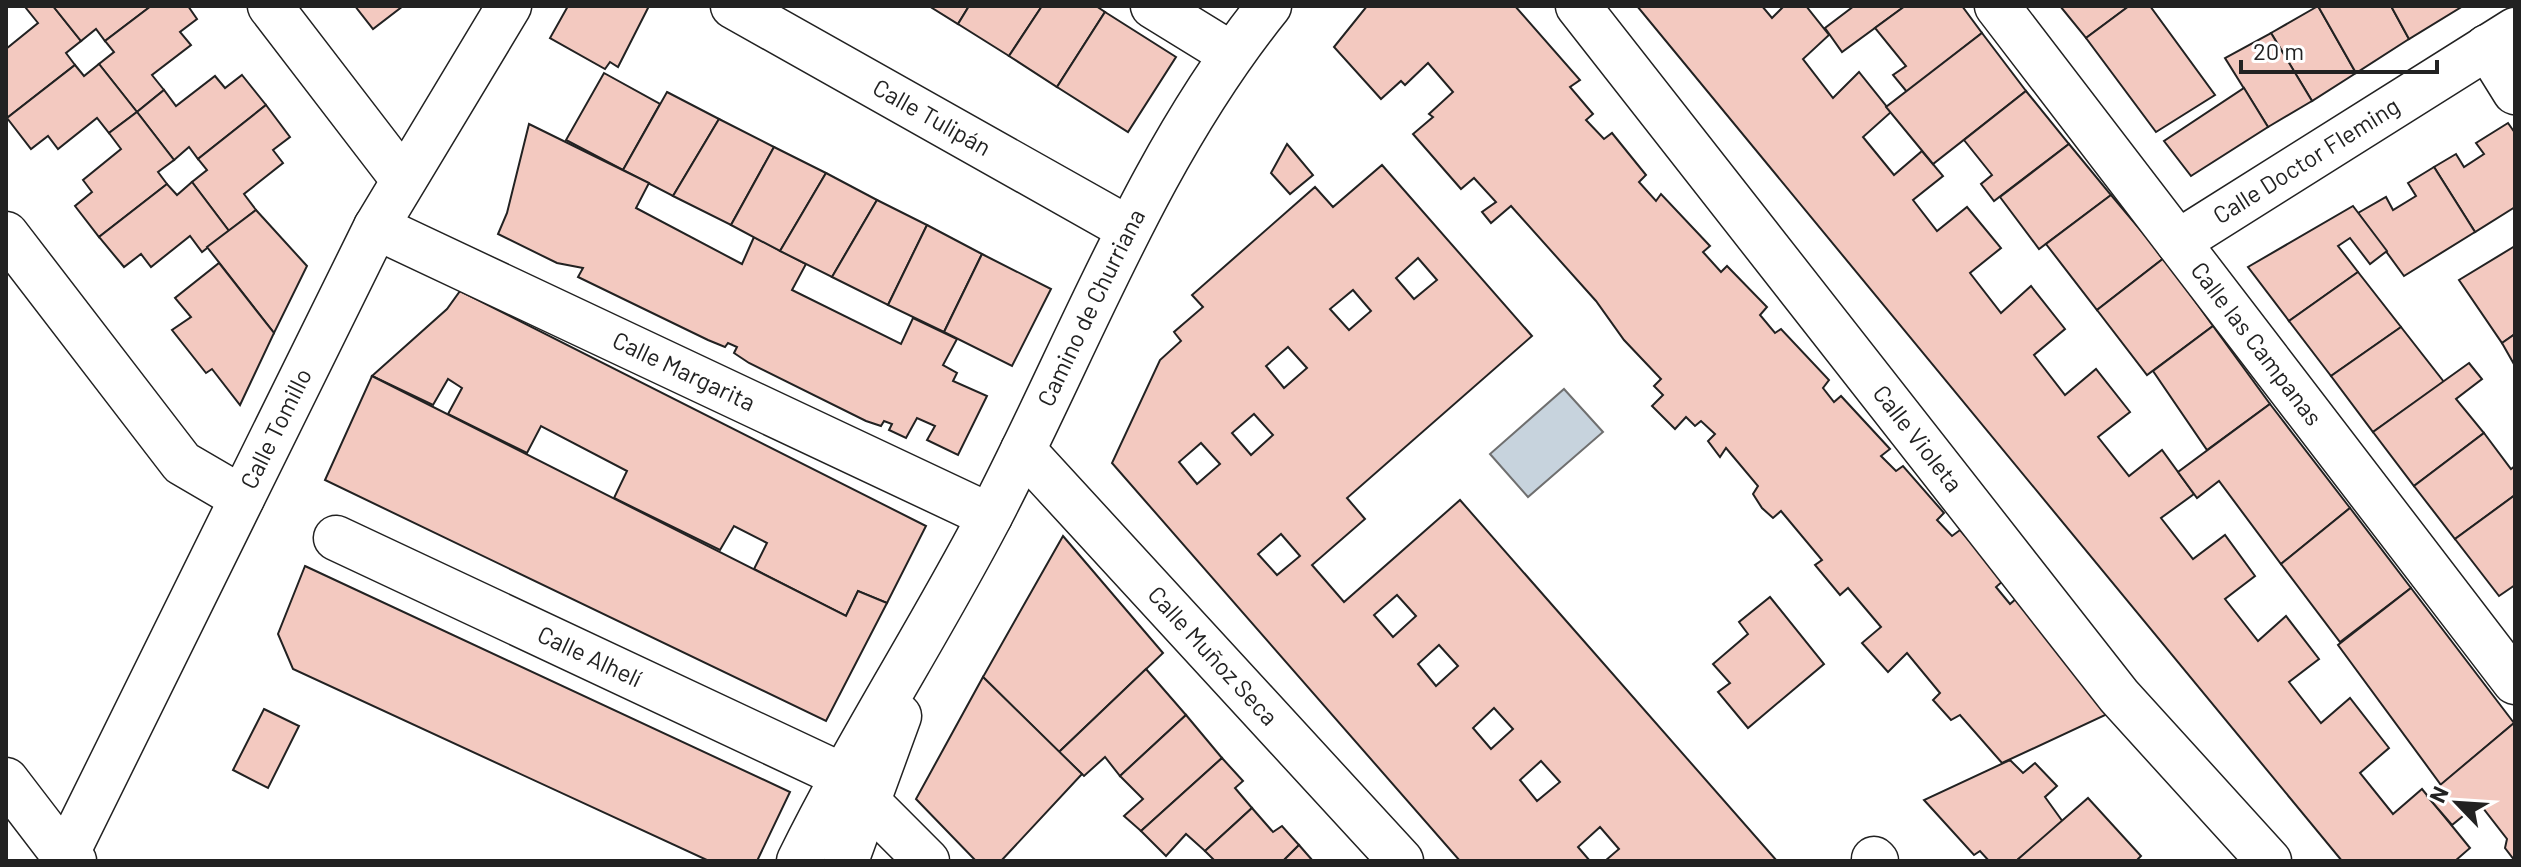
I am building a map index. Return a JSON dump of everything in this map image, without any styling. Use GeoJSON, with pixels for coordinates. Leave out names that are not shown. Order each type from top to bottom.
{"type":"FeatureCollection","features":[{"type":"Feature","properties":{"kind":"street"},"geometry":{"type":"LineString","coordinates":[[270,6],[402,178]]}},
{"type":"Feature","properties":{"kind":"street","name":"Calle Tomillo"},"geometry":{"type":"LineString","coordinates":[[67,860],[376,227],[402,178],[509,6]]}},
{"type":"Feature","properties":{"kind":"street","name":"Calle Tulipán"},"geometry":{"type":"LineString","coordinates":[[733,6],[1129,229]]}},
{"type":"Feature","properties":{"kind":"street"},"geometry":{"type":"LineString","coordinates":[[1153,6],[1231,54]]}},
{"type":"Feature","properties":{"kind":"street","name":"Camino de Churriana"},"geometry":{"type":"LineString","coordinates":[[799,861],[855,789],[933,623],[1023,450],[1129,229],[1231,54],[1269,6]]}},
{"type":"Feature","properties":{"kind":"street","name":"Calle Violeta"},"geometry":{"type":"LineString","coordinates":[[1578,6],[2119,696],[2269,861]]}},
{"type":"Feature","properties":{"kind":"street","name":"Calle las Campanas"},"geometry":{"type":"LineString","coordinates":[[1997,6],[2515,682]]}},
{"type":"Feature","properties":{"kind":"street"},"geometry":{"type":"LineString","coordinates":[[2501,39],[2515,92]]}},
{"type":"Feature","properties":{"kind":"street","name":"Calle Doctor Fleming"},"geometry":{"type":"LineString","coordinates":[[2178,242],[2501,39]]}},
{"type":"Feature","properties":{"kind":"street","name":"Calle Margarita"},"geometry":{"type":"LineString","coordinates":[[376,227],[990,516]]}},
{"type":"Feature","properties":{"kind":"street"},"geometry":{"type":"LineString","coordinates":[[14,261],[182,463],[242,498]]}},
{"type":"Feature","properties":{"kind":"street","name":"Calle Muñoz Seca"},"geometry":{"type":"LineString","coordinates":[[1023,450],[1401,861]]}},
{"type":"Feature","properties":{"kind":"street","name":"Calle Alhelí"},"geometry":{"type":"LineString","coordinates":[[336,538],[855,789],[927,861]]}},
{"type":"Feature","properties":{"kind":"street"},"geometry":{"type":"LineString","coordinates":[[6,780],[67,860]]}},
{"type":"Feature","properties":{"kind":"street","name":"Camino de Churriana"},"geometry":{"type":"LineString","coordinates":[[846,861],[855,789]]}},
{"type":"Feature","properties":{"kind":"shaded area"},"geometry":{"type":"Polygon","coordinates":[[[1564,389],[1603,432],[1528,497],[1490,454],[1564,389]]]}},
{"type":"Feature","properties":{"kind":"building"},"geometry":{"type":"Polygon","coordinates":[[[53,6],[81,41],[66,53],[75,65],[7,118],[6,49],[38,23],[26,8],[53,6]]]}},
{"type":"Feature","properties":{"kind":"building"},"geometry":{"type":"Polygon","coordinates":[[[53,6],[151,6],[105,41],[96,29],[81,41],[53,6]]]}},
{"type":"Feature","properties":{"kind":"building"},"geometry":{"type":"Polygon","coordinates":[[[151,6],[188,6],[197,19],[180,32],[191,45],[152,75],[164,90],[137,112],[99,64],[114,52],[105,41],[151,6]]]}},
{"type":"Feature","properties":{"kind":"building"},"geometry":{"type":"Polygon","coordinates":[[[355,6],[403,6],[373,29],[355,6]]]}},
{"type":"Feature","properties":{"kind":"building"},"geometry":{"type":"Polygon","coordinates":[[[568,6],[649,6],[618,67],[610,62],[605,69],[550,38],[568,6]]]}},
{"type":"Feature","properties":{"kind":"building"},"geometry":{"type":"Polygon","coordinates":[[[929,6],[969,6],[958,24],[929,6]]]}},
{"type":"Feature","properties":{"kind":"building"},"geometry":{"type":"Polygon","coordinates":[[[969,6],[1042,6],[1009,56],[958,24],[969,6]]]}},
{"type":"Feature","properties":{"kind":"building"},"geometry":{"type":"Polygon","coordinates":[[[1042,6],[1096,6],[1105,12],[1057,87],[1009,56],[1042,6]]]}},
{"type":"Feature","properties":{"kind":"building"},"geometry":{"type":"Polygon","coordinates":[[[1367,6],[1515,6],[1580,80],[1570,87],[1593,114],[1586,120],[1604,139],[1612,133],[1646,175],[1639,182],[1656,201],[1661,194],[1710,246],[1703,252],[1721,272],[1727,266],[1767,307],[1760,315],[1775,333],[1781,329],[1829,380],[1823,388],[1834,402],[1841,396],[1890,449],[1881,456],[1896,471],[1903,466],[1944,513],[1937,520],[1952,536],[1960,530],[2004,580],[1996,587],[2010,604],[2017,598],[2116,710],[2002,763],[1960,715],[1951,720],[1933,700],[1940,693],[1907,653],[1888,672],[1862,643],[1881,627],[1848,588],[1840,595],[1815,565],[1822,560],[1781,511],[1773,518],[1762,508],[1753,494],[1758,486],[1726,448],[1720,457],[1708,441],[1715,434],[1701,421],[1695,426],[1686,417],[1675,429],[1652,406],[1663,395],[1654,386],[1661,379],[1624,340],[1596,301],[1511,206],[1491,223],[1482,212],[1496,202],[1474,178],[1461,189],[1413,134],[1433,117],[1429,114],[1453,92],[1428,63],[1405,85],[1401,81],[1381,99],[1334,47],[1367,6]]]}},
{"type":"Feature","properties":{"kind":"building"},"geometry":{"type":"Polygon","coordinates":[[[1637,6],[1762,6],[1772,18],[1784,6],[1806,6],[1829,35],[1803,59],[1833,98],[1859,72],[1891,112],[1863,137],[1894,175],[1922,151],[1943,176],[1913,200],[1937,231],[1967,207],[2001,248],[1970,273],[2001,313],[2031,286],[2065,329],[2034,355],[2065,395],[2096,369],[2130,412],[2098,437],[2129,476],[2162,450],[2194,494],[2161,518],[2193,559],[2225,535],[2255,576],[2225,599],[2258,641],[2286,616],[2319,659],[2289,682],[2321,723],[2350,698],[2389,748],[2360,773],[2393,814],[2422,789],[2470,848],[2455,861],[2342,861],[1637,6]]]}},
{"type":"Feature","properties":{"kind":"building"},"geometry":{"type":"Polygon","coordinates":[[[1854,6],[1905,6],[1842,52],[1825,28],[1854,6]]]}},
{"type":"Feature","properties":{"kind":"building"},"geometry":{"type":"Polygon","coordinates":[[[1905,6],[1962,6],[1982,33],[1907,92],[1893,75],[1906,66],[1875,28],[1905,6]]]}},
{"type":"Feature","properties":{"kind":"building"},"geometry":{"type":"Polygon","coordinates":[[[2060,6],[2129,6],[2086,38],[2060,6]]]}},
{"type":"Feature","properties":{"kind":"building"},"geometry":{"type":"Polygon","coordinates":[[[2129,6],[2150,6],[2215,95],[2156,132],[2086,38],[2129,6]]]}},
{"type":"Feature","properties":{"kind":"building"},"geometry":{"type":"Polygon","coordinates":[[[2318,6],[2356,73],[2312,101],[2271,33],[2318,6]]]}},
{"type":"Feature","properties":{"kind":"building"},"geometry":{"type":"Polygon","coordinates":[[[2318,6],[2391,6],[2409,39],[2356,73],[2318,6]]]}},
{"type":"Feature","properties":{"kind":"building"},"geometry":{"type":"Polygon","coordinates":[[[2391,6],[2463,6],[2409,39],[2391,6]]]}},
{"type":"Feature","properties":{"kind":"building"},"geometry":{"type":"Polygon","coordinates":[[[1105,12],[1176,57],[1128,132],[1057,87],[1105,12]]]}},
{"type":"Feature","properties":{"kind":"building"},"geometry":{"type":"Polygon","coordinates":[[[1982,33],[2026,91],[1933,164],[1886,107],[1982,33]]]}},
{"type":"Feature","properties":{"kind":"building"},"geometry":{"type":"Polygon","coordinates":[[[2271,33],[2312,101],[2268,127],[2225,58],[2271,33]]]}},
{"type":"Feature","properties":{"kind":"building"},"geometry":{"type":"Polygon","coordinates":[[[99,64],[137,112],[109,133],[97,118],[58,149],[48,136],[31,149],[7,118],[75,65],[84,76],[99,64]]]}},
{"type":"Feature","properties":{"kind":"building"},"geometry":{"type":"Polygon","coordinates":[[[604,73],[660,104],[623,170],[566,140],[604,73]]]}},
{"type":"Feature","properties":{"kind":"building"},"geometry":{"type":"Polygon","coordinates":[[[242,75],[266,105],[198,159],[189,147],[174,160],[137,112],[164,90],[176,106],[215,76],[225,88],[242,75]]]}},
{"type":"Feature","properties":{"kind":"building"},"geometry":{"type":"Polygon","coordinates":[[[2244,88],[2268,127],[2191,176],[2164,141],[2244,88]]]}},
{"type":"Feature","properties":{"kind":"building"},"geometry":{"type":"Polygon","coordinates":[[[2026,91],[2069,144],[1994,201],[1981,184],[1992,175],[1964,140],[2026,91]]]}},
{"type":"Feature","properties":{"kind":"building"},"geometry":{"type":"Polygon","coordinates":[[[667,92],[719,119],[673,196],[623,170],[667,92]]]}},
{"type":"Feature","properties":{"kind":"building"},"geometry":{"type":"Polygon","coordinates":[[[266,105],[290,137],[273,150],[283,163],[244,194],[256,210],[229,231],[192,182],[207,170],[198,159],[266,105]]]}},
{"type":"Feature","properties":{"kind":"building"},"geometry":{"type":"Polygon","coordinates":[[[137,112],[174,160],[158,172],[167,184],[99,237],[75,206],[92,192],[83,180],[121,149],[109,133],[137,112]]]}},
{"type":"Feature","properties":{"kind":"building"},"geometry":{"type":"Polygon","coordinates":[[[719,119],[774,147],[731,225],[673,196],[719,119]]]}},
{"type":"Feature","properties":{"kind":"building"},"geometry":{"type":"Polygon","coordinates":[[[2508,123],[2515,133],[2515,207],[2475,232],[2434,167],[2456,154],[2464,167],[2484,154],[2476,143],[2508,123]]]}},
{"type":"Feature","properties":{"kind":"building"},"geometry":{"type":"Polygon","coordinates":[[[529,124],[649,183],[636,208],[742,264],[754,237],[806,264],[792,290],[901,344],[913,318],[957,339],[943,365],[957,373],[953,381],[987,396],[958,455],[927,440],[935,426],[917,418],[906,438],[889,430],[892,424],[884,421],[881,426],[866,421],[749,363],[734,353],[737,347],[728,343],[725,347],[708,340],[578,277],[583,268],[557,263],[498,234],[507,213],[529,124]]]}},
{"type":"Feature","properties":{"kind":"building"},"geometry":{"type":"Polygon","coordinates":[[[1287,144],[1313,175],[1290,194],[1271,173],[1287,144]]]}},
{"type":"Feature","properties":{"kind":"building"},"geometry":{"type":"Polygon","coordinates":[[[2069,144],[2111,195],[2039,249],[2000,197],[2069,144]]]}},
{"type":"Feature","properties":{"kind":"building"},"geometry":{"type":"Polygon","coordinates":[[[774,147],[826,173],[780,251],[731,225],[774,147]]]}},
{"type":"Feature","properties":{"kind":"building"},"geometry":{"type":"Polygon","coordinates":[[[1382,165],[1532,336],[1347,498],[1365,519],[1312,565],[1344,602],[1460,500],[1777,861],[1605,861],[1619,849],[1600,827],[1578,847],[1590,861],[1460,861],[1112,463],[1160,360],[1181,341],[1174,332],[1203,307],[1192,295],[1315,187],[1333,207],[1382,165]],[[1418,258],[1396,278],[1414,299],[1437,280],[1418,258]],[[1353,290],[1330,309],[1349,330],[1371,311],[1353,290]],[[1288,347],[1266,366],[1284,388],[1307,368],[1288,347]],[[1254,414],[1232,433],[1251,455],[1273,435],[1254,414]],[[1201,443],[1179,462],[1197,484],[1220,464],[1201,443]],[[1281,534],[1258,554],[1277,575],[1300,556],[1281,534]],[[1397,595],[1374,615],[1393,637],[1416,616],[1397,595]],[[1439,645],[1418,664],[1436,686],[1458,666],[1439,645]],[[1494,708],[1473,728],[1491,749],[1513,729],[1494,708]],[[1541,761],[1520,780],[1537,801],[1560,782],[1541,761]]]}},
{"type":"Feature","properties":{"kind":"building"},"geometry":{"type":"Polygon","coordinates":[[[2434,167],[2475,232],[2404,276],[2358,213],[2386,197],[2393,210],[2416,196],[2408,183],[2434,167]]]}},
{"type":"Feature","properties":{"kind":"building"},"geometry":{"type":"Polygon","coordinates":[[[826,173],[877,200],[832,277],[780,251],[826,173]]]}},
{"type":"Feature","properties":{"kind":"building"},"geometry":{"type":"Polygon","coordinates":[[[192,182],[229,231],[202,252],[190,236],[151,267],[141,254],[124,267],[99,237],[167,184],[177,195],[192,182]]]}},
{"type":"Feature","properties":{"kind":"building"},"geometry":{"type":"Polygon","coordinates":[[[2111,195],[2164,258],[2097,310],[2046,244],[2111,195]]]}},
{"type":"Feature","properties":{"kind":"building"},"geometry":{"type":"Polygon","coordinates":[[[877,200],[927,225],[888,305],[832,277],[877,200]]]}},
{"type":"Feature","properties":{"kind":"building"},"geometry":{"type":"Polygon","coordinates":[[[2353,206],[2387,251],[2370,264],[2350,238],[2338,246],[2358,272],[2289,321],[2248,267],[2353,206]]]}},
{"type":"Feature","properties":{"kind":"building"},"geometry":{"type":"Polygon","coordinates":[[[256,210],[307,266],[274,333],[207,247],[256,210]]]}},
{"type":"Feature","properties":{"kind":"building"},"geometry":{"type":"Polygon","coordinates":[[[927,225],[982,254],[944,332],[888,305],[927,225]]]}},
{"type":"Feature","properties":{"kind":"building"},"geometry":{"type":"Polygon","coordinates":[[[2515,246],[2515,334],[2502,343],[2459,280],[2515,246]]]}},
{"type":"Feature","properties":{"kind":"building"},"geometry":{"type":"Polygon","coordinates":[[[982,254],[1051,289],[1012,366],[944,332],[982,254]]]}},
{"type":"Feature","properties":{"kind":"building"},"geometry":{"type":"Polygon","coordinates":[[[2164,258],[2213,326],[2147,375],[2097,310],[2164,258]]]}},
{"type":"Feature","properties":{"kind":"building"},"geometry":{"type":"Polygon","coordinates":[[[219,263],[274,333],[240,405],[212,369],[206,373],[172,330],[191,317],[175,298],[219,263]]]}},
{"type":"Feature","properties":{"kind":"building"},"geometry":{"type":"Polygon","coordinates":[[[2358,272],[2401,327],[2331,376],[2289,321],[2358,272]]]}},
{"type":"Feature","properties":{"kind":"building"},"geometry":{"type":"Polygon","coordinates":[[[460,291],[926,526],[887,603],[858,591],[846,616],[754,569],[767,543],[734,526],[720,550],[614,498],[627,471],[541,426],[527,453],[448,414],[462,388],[448,379],[433,405],[372,376],[447,309],[460,291]]]}},
{"type":"Feature","properties":{"kind":"building"},"geometry":{"type":"Polygon","coordinates":[[[2213,326],[2270,404],[2207,450],[2153,371],[2213,326]]]}},
{"type":"Feature","properties":{"kind":"building"},"geometry":{"type":"Polygon","coordinates":[[[2401,327],[2444,382],[2373,432],[2331,376],[2401,327]]]}},
{"type":"Feature","properties":{"kind":"building"},"geometry":{"type":"Polygon","coordinates":[[[2515,334],[2515,366],[2502,343],[2515,334]]]}},
{"type":"Feature","properties":{"kind":"building"},"geometry":{"type":"Polygon","coordinates":[[[2469,363],[2482,379],[2456,399],[2484,433],[2414,486],[2373,432],[2469,363]]]}},
{"type":"Feature","properties":{"kind":"building"},"geometry":{"type":"Polygon","coordinates":[[[372,376],[846,616],[858,591],[887,603],[826,721],[325,480],[372,376]]]}},
{"type":"Feature","properties":{"kind":"building"},"geometry":{"type":"Polygon","coordinates":[[[2270,404],[2350,508],[2281,564],[2219,481],[2197,498],[2178,472],[2270,404]]]}},
{"type":"Feature","properties":{"kind":"building"},"geometry":{"type":"Polygon","coordinates":[[[2484,433],[2511,469],[2515,466],[2515,495],[2455,539],[2414,486],[2484,433]]]}},
{"type":"Feature","properties":{"kind":"building"},"geometry":{"type":"Polygon","coordinates":[[[2515,495],[2515,585],[2499,596],[2455,539],[2515,495]]]}},
{"type":"Feature","properties":{"kind":"building"},"geometry":{"type":"Polygon","coordinates":[[[2350,508],[2411,588],[2340,642],[2281,564],[2350,508]]]}},
{"type":"Feature","properties":{"kind":"building"},"geometry":{"type":"Polygon","coordinates":[[[1063,536],[1163,653],[1059,752],[983,677],[1063,536]]]}},
{"type":"Feature","properties":{"kind":"building"},"geometry":{"type":"Polygon","coordinates":[[[305,566],[790,792],[757,861],[709,861],[293,669],[278,634],[305,566]]]}},
{"type":"Feature","properties":{"kind":"building"},"geometry":{"type":"Polygon","coordinates":[[[2411,588],[2514,723],[2441,785],[2338,645],[2411,588]]]}},
{"type":"Feature","properties":{"kind":"building"},"geometry":{"type":"Polygon","coordinates":[[[1770,597],[1824,664],[1748,728],[1718,692],[1730,683],[1713,664],[1748,634],[1739,622],[1770,597]]]}},
{"type":"Feature","properties":{"kind":"building"},"geometry":{"type":"Polygon","coordinates":[[[1146,669],[1186,715],[1120,776],[1105,757],[1084,776],[1059,752],[1146,669]]]}},
{"type":"Feature","properties":{"kind":"building"},"geometry":{"type":"Polygon","coordinates":[[[983,677],[1082,774],[1001,861],[976,861],[916,799],[983,677]]]}},
{"type":"Feature","properties":{"kind":"building"},"geometry":{"type":"Polygon","coordinates":[[[264,709],[299,726],[268,788],[233,770],[264,709]]]}},
{"type":"Feature","properties":{"kind":"building"},"geometry":{"type":"Polygon","coordinates":[[[1186,715],[1222,758],[1141,831],[1124,816],[1143,799],[1120,776],[1186,715]]]}},
{"type":"Feature","properties":{"kind":"building"},"geometry":{"type":"Polygon","coordinates":[[[2514,723],[2515,861],[2505,848],[2507,839],[2479,803],[2452,825],[2427,796],[2514,723]]]}},
{"type":"Feature","properties":{"kind":"building"},"geometry":{"type":"Polygon","coordinates":[[[1222,758],[1243,781],[1235,788],[1252,808],[1205,851],[1186,834],[1166,856],[1141,831],[1222,758]]]}},
{"type":"Feature","properties":{"kind":"building"},"geometry":{"type":"Polygon","coordinates":[[[2010,760],[2023,773],[2035,763],[2057,786],[2045,797],[2063,822],[2016,861],[1989,861],[1980,851],[1974,855],[1924,800],[2010,760]]]}},
{"type":"Feature","properties":{"kind":"building"},"geometry":{"type":"Polygon","coordinates":[[[2088,798],[2141,856],[2136,861],[2016,861],[2088,798]]]}},
{"type":"Feature","properties":{"kind":"building"},"geometry":{"type":"Polygon","coordinates":[[[1252,808],[1273,832],[1282,826],[1299,845],[1283,861],[1215,861],[1205,851],[1252,808]]]}},
{"type":"Feature","properties":{"kind":"building"},"geometry":{"type":"Polygon","coordinates":[[[1299,845],[1313,861],[1283,861],[1299,845]]]}}]}
